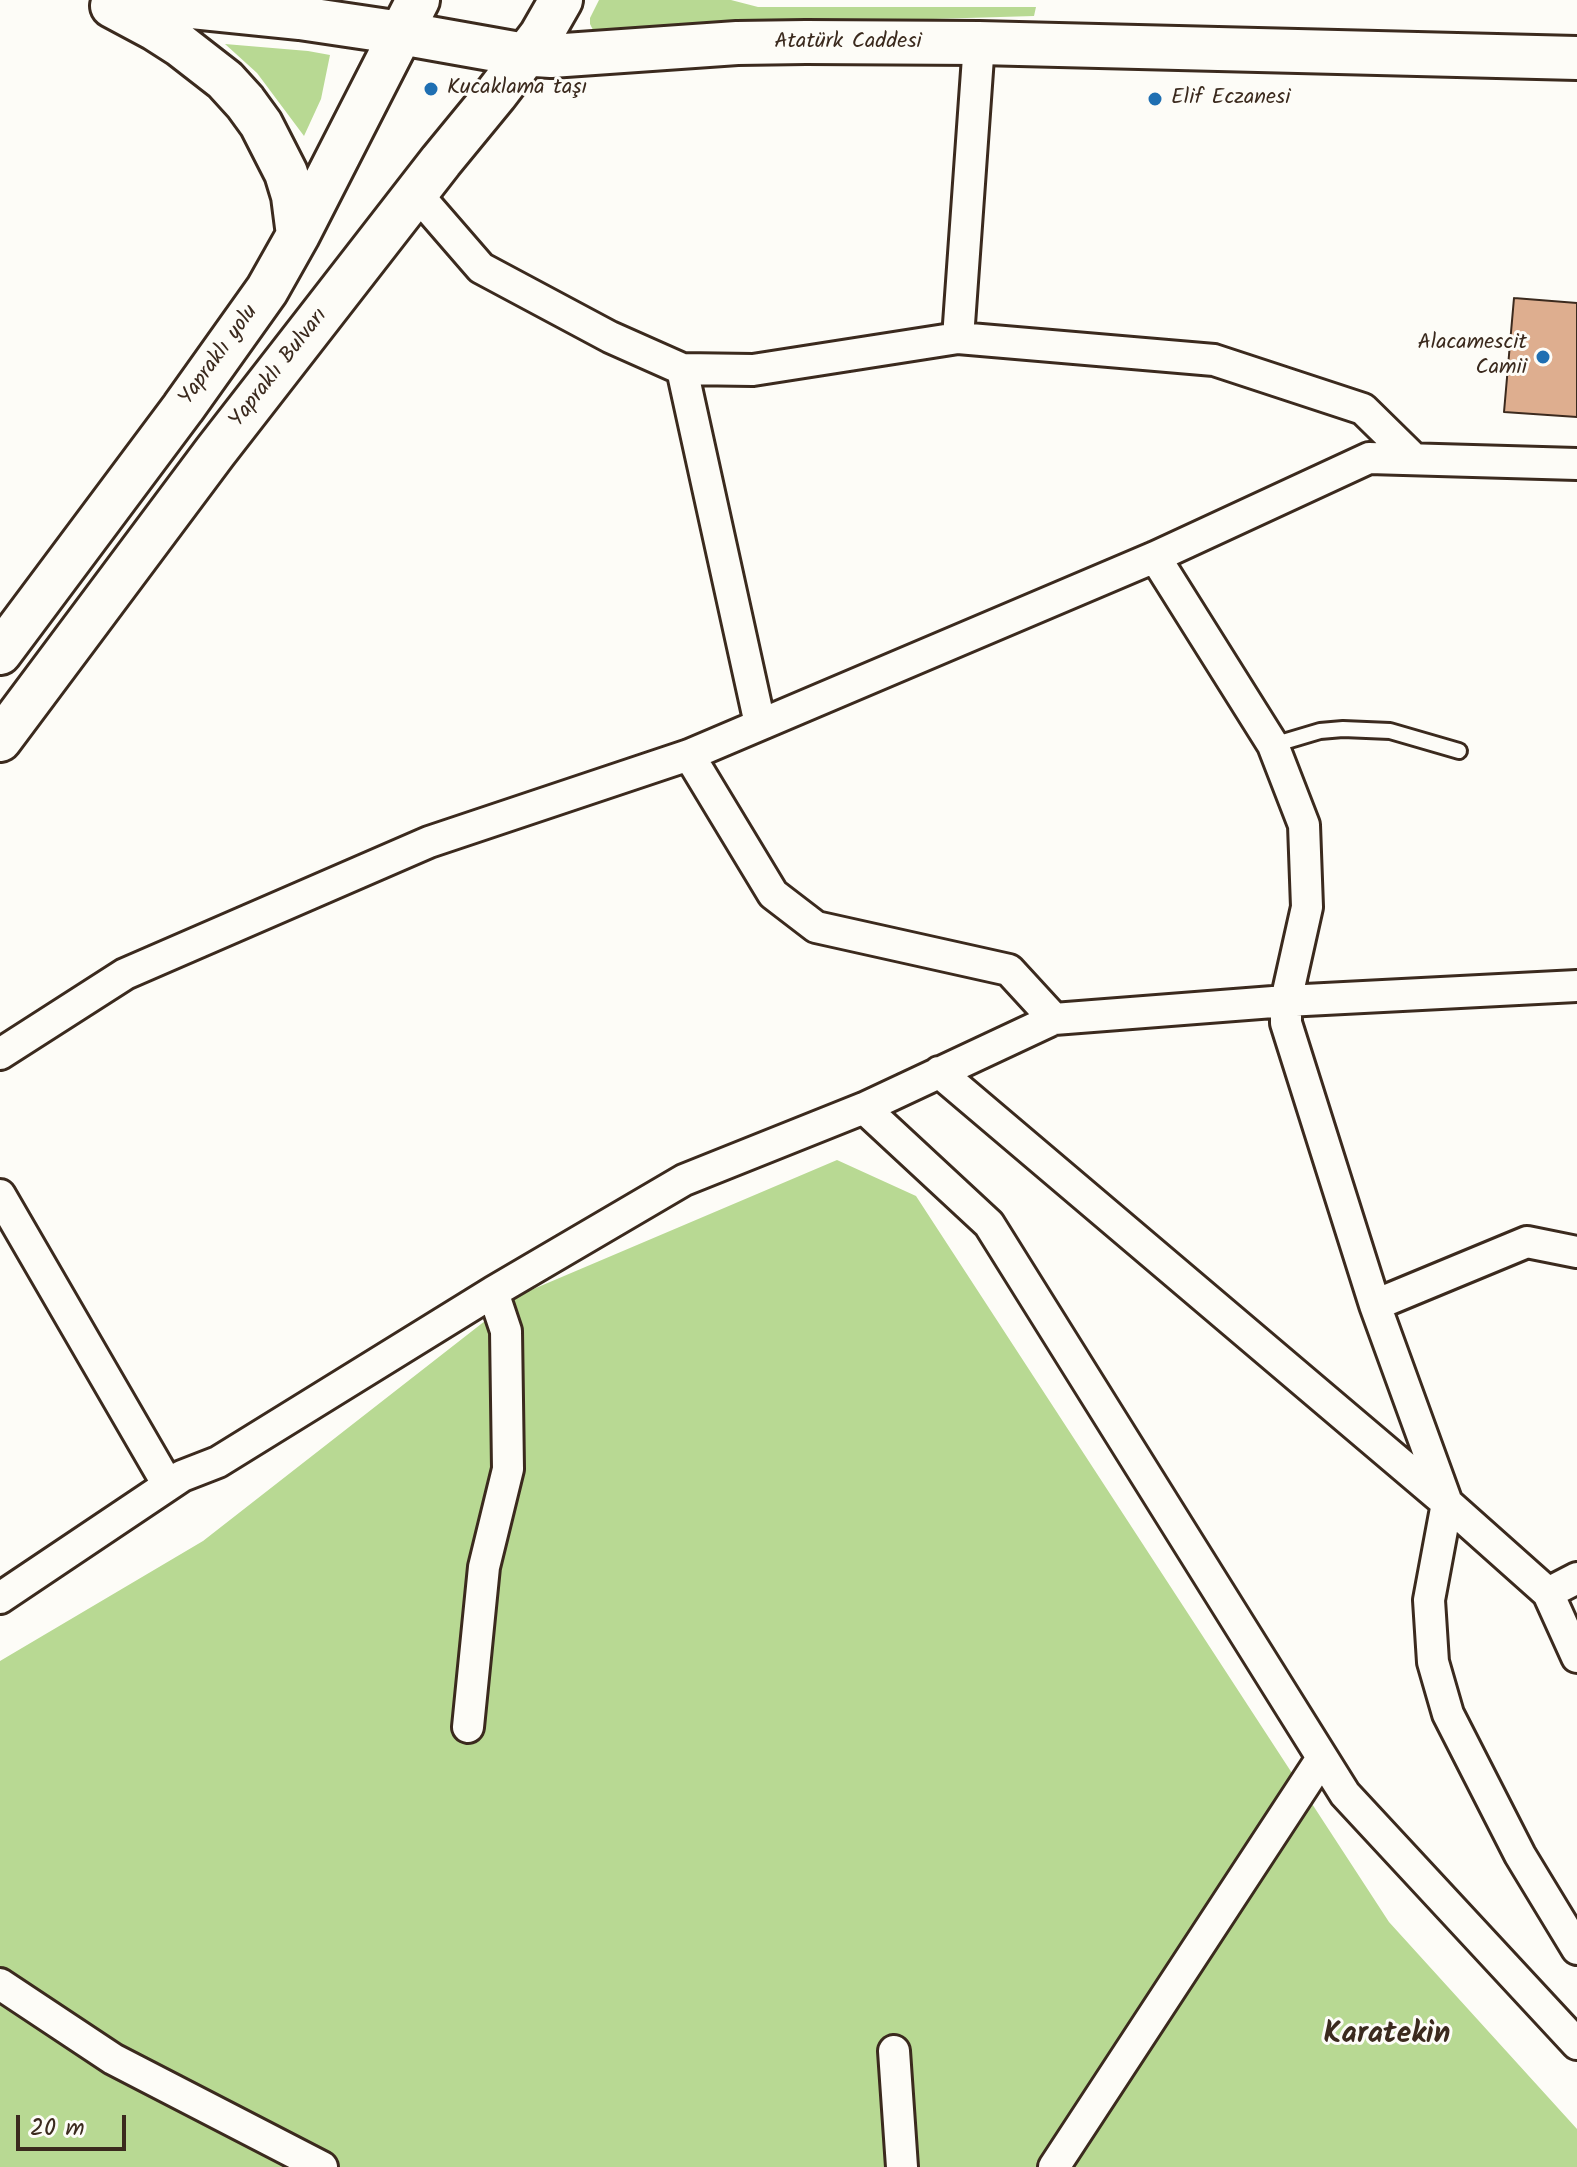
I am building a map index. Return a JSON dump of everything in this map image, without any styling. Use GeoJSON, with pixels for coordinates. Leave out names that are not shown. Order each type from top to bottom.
{"type":"FeatureCollection","features":[{"type":"Feature","properties":{"kind":"main road"},"geometry":{"type":"LineString","coordinates":[[100,0],[180,45],[225,80],[245,102],[261,124],[286,173],[293,196],[298,235]]}},
{"type":"Feature","properties":{"kind":"main road","name":"Atatürk Caddesi"},"geometry":{"type":"LineString","coordinates":[[124,0],[300,18],[409,17],[444,42],[551,56],[737,43],[979,43],[1577,58]]}},
{"type":"Feature","properties":{"kind":"main road","name":"Yapraklı Bulvarı"},"geometry":{"type":"LineString","coordinates":[[0,740],[215,452],[541,35],[561,0]]}},
{"type":"Feature","properties":{"kind":"main road","name":"Yapraklı yolu"},"geometry":{"type":"LineString","coordinates":[[0,653],[267,290],[409,17]]}},
{"type":"Feature","properties":{"kind":"street"},"geometry":{"type":"LineString","coordinates":[[958,338],[979,43]]}},
{"type":"Feature","properties":{"kind":"street"},"geometry":{"type":"LineString","coordinates":[[416,193],[481,268],[610,337],[682,369],[753,370],[958,338],[1214,360],[1363,409],[1414,459]]}},
{"type":"Feature","properties":{"kind":"street"},"geometry":{"type":"LineString","coordinates":[[682,369],[760,724]]}},
{"type":"Feature","properties":{"kind":"street"},"geometry":{"type":"LineString","coordinates":[[0,1054],[125,974],[342,879],[429,842],[689,755],[1155,557],[1369,458],[1577,464]]}},
{"type":"Feature","properties":{"kind":"street"},"geometry":{"type":"LineString","coordinates":[[1155,557],[1273,745],[1304,825],[1307,907],[1286,1001],[1286,1023],[1375,1305],[1447,1503],[1429,1600],[1433,1662],[1448,1714],[1520,1855],[1577,1949]]}},
{"type":"Feature","properties":{"kind":"street"},"geometry":{"type":"LineString","coordinates":[[689,755],[773,894],[816,927],[1009,970],[1054,1019]]}},
{"type":"Feature","properties":{"kind":"street"},"geometry":{"type":"LineString","coordinates":[[0,1598],[182,1476],[218,1462],[493,1292],[684,1180],[864,1108],[1054,1019],[1286,1001],[1577,986]]}},
{"type":"Feature","properties":{"kind":"street"},"geometry":{"type":"LineString","coordinates":[[939,1072],[1447,1503],[1548,1593],[1577,1657]]}},
{"type":"Feature","properties":{"kind":"street"},"geometry":{"type":"LineString","coordinates":[[864,1108],[989,1224],[1345,1794],[1577,2044]]}},
{"type":"Feature","properties":{"kind":"street"},"geometry":{"type":"LineString","coordinates":[[0,1195],[168,1485]]}},
{"type":"Feature","properties":{"kind":"street"},"geometry":{"type":"LineString","coordinates":[[1375,1305],[1527,1242],[1577,1252]]}},
{"type":"Feature","properties":{"kind":"street"},"geometry":{"type":"LineString","coordinates":[[468,1727],[484,1567],[508,1469],[506,1331],[493,1292]]}},
{"type":"Feature","properties":{"kind":"street"},"geometry":{"type":"LineString","coordinates":[[1548,1593],[1577,1578]]}},
{"type":"Feature","properties":{"kind":"street"},"geometry":{"type":"LineString","coordinates":[[1054,2167],[1322,1758]]}},
{"type":"Feature","properties":{"kind":"street"},"geometry":{"type":"LineString","coordinates":[[0,1984],[113,2059],[322,2167]]}},
{"type":"Feature","properties":{"kind":"street"},"geometry":{"type":"LineString","coordinates":[[894,2051],[902,2167]]}},
{"type":"Feature","properties":{"kind":"lane"},"geometry":{"type":"LineString","coordinates":[[1273,745],[1320,731],[1390,731],[1459,751]]}},
{"type":"Feature","properties":{"kind":"green space"},"geometry":{"type":"Polygon","coordinates":[[[599,0],[731,0],[758,7],[1036,7],[1034,16],[600,32],[593,30],[590,24],[599,0]]]}},
{"type":"Feature","properties":{"kind":"green space"},"geometry":{"type":"Polygon","coordinates":[[[225,44],[330,55],[321,99],[304,136],[257,73],[225,44]]]}},
{"type":"Feature","properties":{"kind":"green space"},"geometry":{"type":"Polygon","coordinates":[[[837,1160],[916,1196],[1389,1922],[1577,2129],[1577,2167],[0,2167],[0,1661],[203,1541],[517,1296],[837,1160]]]}},
{"type":"Feature","properties":{"kind":"building","name":"Alacamescit Camii"},"geometry":{"type":"Polygon","coordinates":[[[1514,298],[1577,303],[1577,417],[1504,412],[1514,298]]]}},
{"type":"Feature","properties":{"kind":"place","name":"Kucaklama taşı"},"geometry":{"type":"Point","coordinates":[431,89]}},
{"type":"Feature","properties":{"kind":"place","name":"Elif Eczanesi"},"geometry":{"type":"Point","coordinates":[1155,99]}},
{"type":"Feature","properties":{"kind":"place","name":"Alacamescit Camii"},"geometry":{"type":"Point","coordinates":[1543,357]}},
{"type":"Feature","properties":{"kind":"district","name":"Karatekin"},"geometry":{"type":"Point","coordinates":[1387,2037]}}]}
